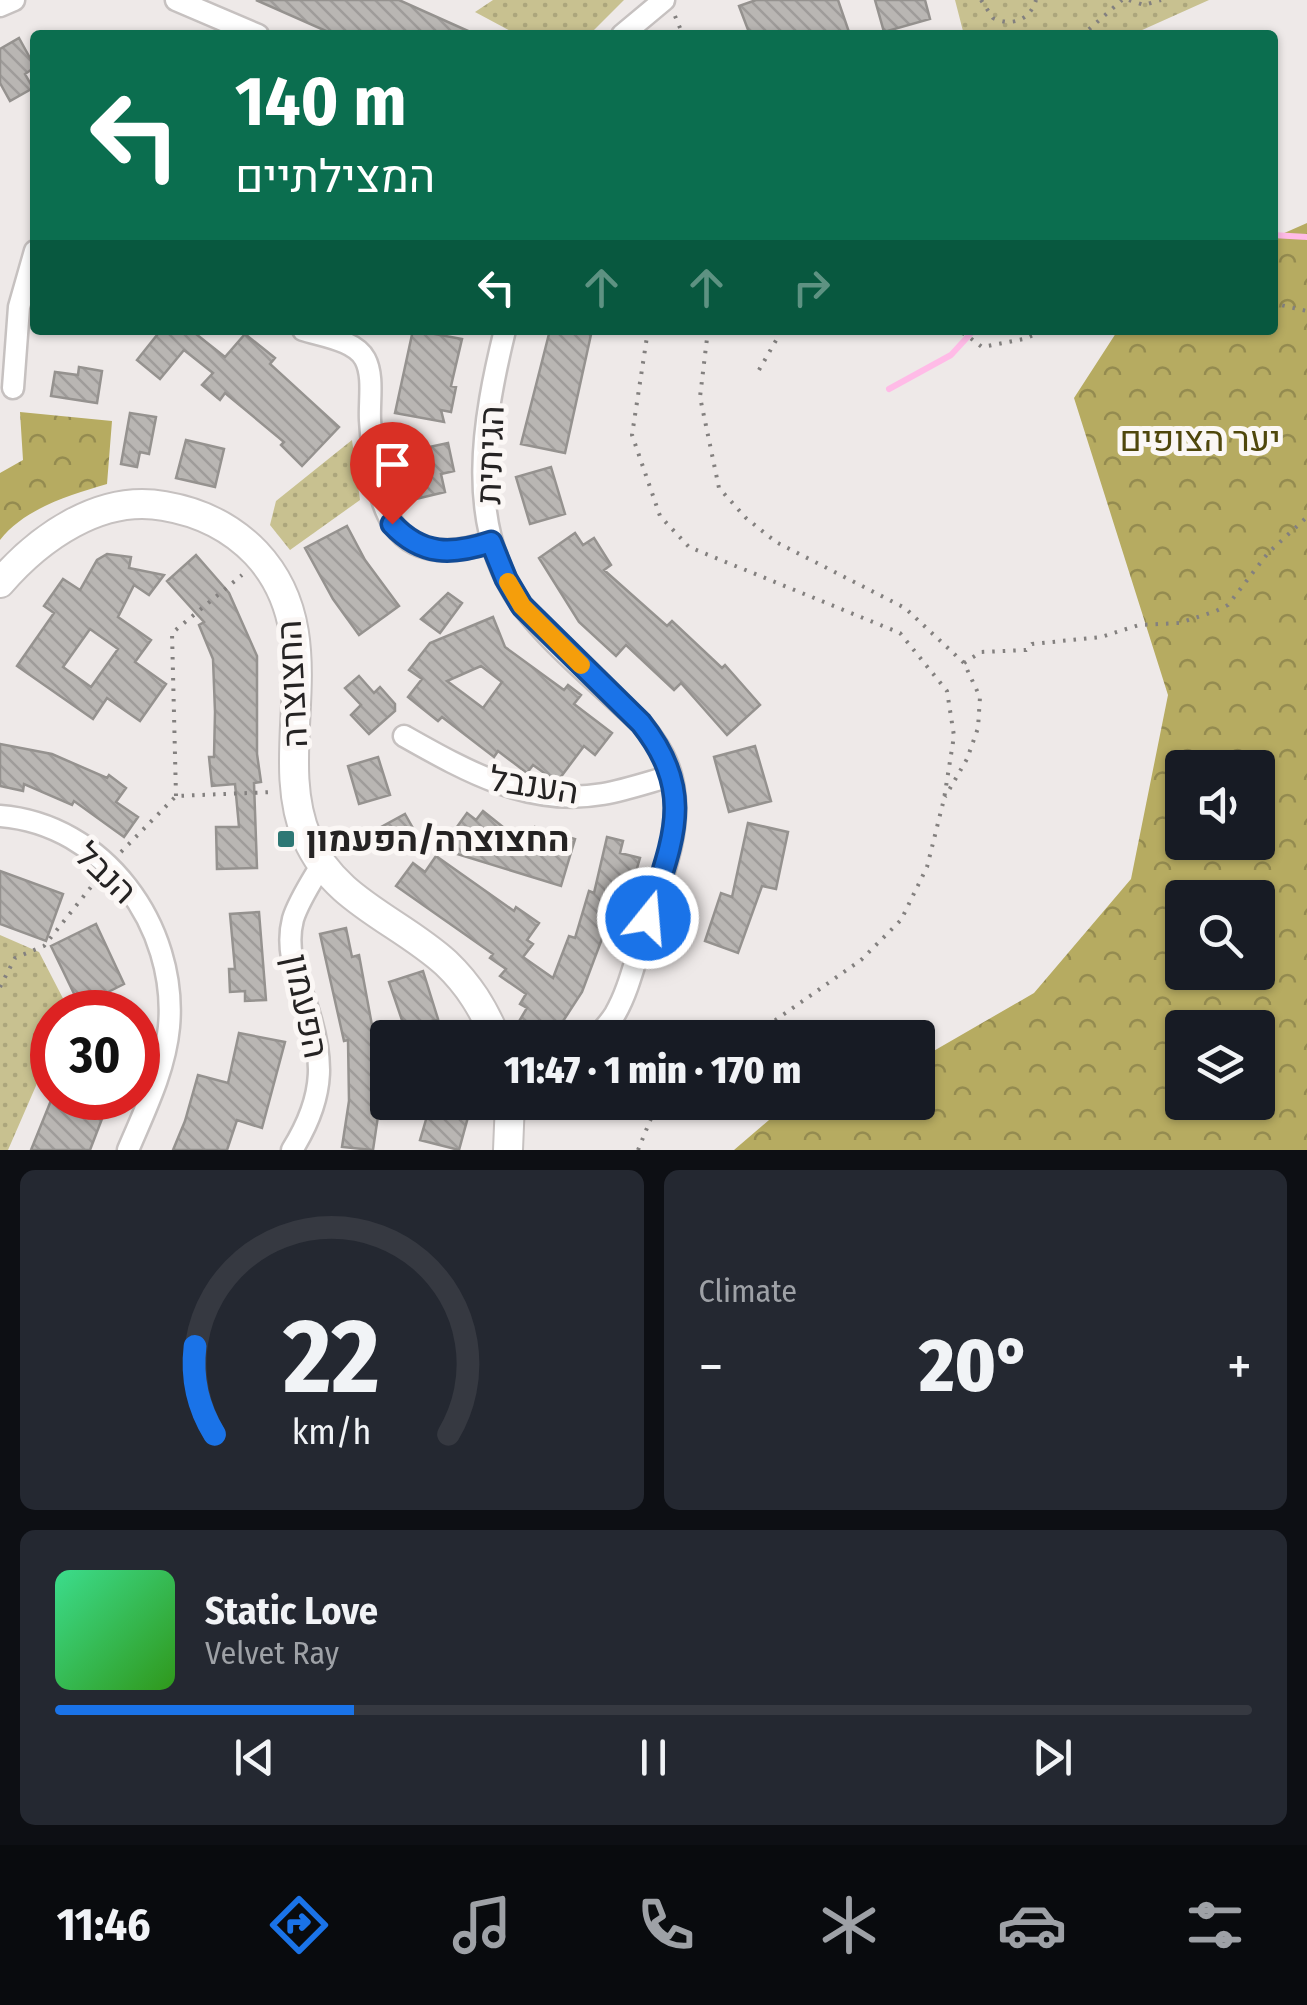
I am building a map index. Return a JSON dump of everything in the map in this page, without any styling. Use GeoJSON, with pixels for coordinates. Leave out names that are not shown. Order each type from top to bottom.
{"type":"FeatureCollection","features":[{"type":"Feature","properties":{"kind":"street"},"geometry":{"type":"LineString","coordinates":[[0,6],[14,0]]}},
{"type":"Feature","properties":{"kind":"street"},"geometry":{"type":"LineString","coordinates":[[176,0],[246,30]]}},
{"type":"Feature","properties":{"kind":"street"},"geometry":{"type":"LineString","coordinates":[[628,30],[664,0]]}},
{"type":"Feature","properties":{"kind":"street"},"geometry":{"type":"LineString","coordinates":[[14,388],[19,307],[30,268]]}},
{"type":"Feature","properties":{"kind":"street"},"geometry":{"type":"LineString","coordinates":[[318,335],[354,347],[364,357],[382,506],[392,524],[407,540],[422,548],[465,550],[491,542]]}},
{"type":"Feature","properties":{"kind":"street","name":"הגיתית"},"geometry":{"type":"LineString","coordinates":[[504,335],[485,421],[484,465],[491,542],[522,606],[641,723],[658,744],[672,776],[676,824],[670,850],[628,985],[610,1020]]}},
{"type":"Feature","properties":{"kind":"street","name":"החצוצרה"},"geometry":{"type":"LineString","coordinates":[[0,583],[52,534],[89,516],[127,506],[156,504],[207,518],[232,531],[271,570],[290,607],[295,638],[297,791],[307,838],[334,880],[367,909],[444,961],[480,1001],[488,1020]]}},
{"type":"Feature","properties":{"kind":"street","name":"הענבל"},"geometry":{"type":"LineString","coordinates":[[404,736],[476,776],[536,793],[601,795],[672,776]]}},
{"type":"Feature","properties":{"kind":"street","name":"הנבל"},"geometry":{"type":"LineString","coordinates":[[0,816],[44,826],[72,838],[127,884],[156,933],[170,1008],[164,1058],[128,1150]]}},
{"type":"Feature","properties":{"kind":"street","name":"הפעמון"},"geometry":{"type":"LineString","coordinates":[[292,1150],[314,1105],[320,1052],[292,965],[290,944],[294,919],[322,864]]}},
{"type":"Feature","properties":{"kind":"street"},"geometry":{"type":"LineString","coordinates":[[508,1150],[509,1120]]}},
{"type":"Feature","properties":{"kind":"path"},"geometry":{"type":"LineString","coordinates":[[981,0],[994,18],[1011,23],[1028,15],[1036,0]]}},
{"type":"Feature","properties":{"kind":"path"},"geometry":{"type":"LineString","coordinates":[[1089,30],[1125,0],[1144,5],[1160,0]]}},
{"type":"Feature","properties":{"kind":"path"},"geometry":{"type":"LineString","coordinates":[[1278,305],[1307,311]]}},
{"type":"Feature","properties":{"kind":"path"},"geometry":{"type":"LineString","coordinates":[[647,335],[632,435],[660,516],[689,547],[900,633],[947,691],[954,736],[944,799],[927,866],[901,920],[862,960],[776,1020]]}},
{"type":"Feature","properties":{"kind":"path"},"geometry":{"type":"LineString","coordinates":[[707,335],[700,397],[719,488],[746,518],[776,542],[906,608],[964,664],[980,697],[978,728],[944,799]]}},
{"type":"Feature","properties":{"kind":"path"},"geometry":{"type":"LineString","coordinates":[[759,370],[779,335]]}},
{"type":"Feature","properties":{"kind":"path"},"geometry":{"type":"LineString","coordinates":[[966,335],[982,347],[1033,335]]}},
{"type":"Feature","properties":{"kind":"path"},"geometry":{"type":"LineString","coordinates":[[964,664],[981,652],[1026,650],[1032,644],[1102,637],[1216,612],[1228,604],[1268,553],[1307,517]]}},
{"type":"Feature","properties":{"kind":"path"},"geometry":{"type":"LineString","coordinates":[[176,796],[172,634],[261,559]]}},
{"type":"Feature","properties":{"kind":"path"},"geometry":{"type":"LineString","coordinates":[[0,987],[15,958],[44,946],[108,865],[176,796],[297,791]]}},
{"type":"Feature","properties":{"kind":"path"},"geometry":{"type":"LineString","coordinates":[[638,1150],[650,1120]]}},
{"type":"Feature","properties":{"kind":"green space","name":"יער הצופים"},"geometry":{"type":"Polygon","coordinates":[[[1307,223],[1307,1150],[734,1150],[769,1120],[935,1120],[935,1050],[1034,993],[1131,879],[1168,695],[1074,398],[1115,335],[1278,335],[1278,236],[1307,223]]]}},
{"type":"Feature","properties":{"kind":"green space"},"geometry":{"type":"Polygon","coordinates":[[[20,412],[112,421],[107,484],[35,511],[0,540],[0,473],[23,460],[20,412]]]}},
{"type":"Feature","properties":{"kind":"shaded area"},"geometry":{"type":"Polygon","coordinates":[[[493,0],[624,0],[594,30],[509,30],[475,12],[493,0]]]}},
{"type":"Feature","properties":{"kind":"shaded area"},"geometry":{"type":"Polygon","coordinates":[[[955,0],[1209,0],[1142,30],[963,30],[955,0]]]}},
{"type":"Feature","properties":{"kind":"shaded area"},"geometry":{"type":"Polygon","coordinates":[[[352,440],[360,500],[290,550],[270,525],[276,501],[352,440]]]}},
{"type":"Feature","properties":{"kind":"shaded area"},"geometry":{"type":"Polygon","coordinates":[[[0,935],[39,952],[59,990],[30,990],[30,1100],[8,1150],[0,1150],[0,935]]]}},
{"type":"Feature","properties":{"kind":"building"},"geometry":{"type":"Polygon","coordinates":[[[256,0],[399,0],[466,30],[324,30],[256,0]]]}},
{"type":"Feature","properties":{"kind":"building"},"geometry":{"type":"Polygon","coordinates":[[[756,0],[838,0],[848,30],[748,30],[739,6],[756,0]]]}},
{"type":"Feature","properties":{"kind":"building"},"geometry":{"type":"Polygon","coordinates":[[[875,0],[925,0],[930,19],[883,30],[875,0]]]}},
{"type":"Feature","properties":{"kind":"building"},"geometry":{"type":"Polygon","coordinates":[[[19,38],[30,58],[30,70],[25,74],[30,90],[10,101],[0,83],[0,49],[19,38]]]}},
{"type":"Feature","properties":{"kind":"building"},"geometry":{"type":"Polygon","coordinates":[[[157,335],[197,335],[225,357],[246,335],[275,358],[270,364],[339,427],[302,466],[281,445],[284,442],[225,393],[220,400],[202,385],[213,373],[184,350],[160,379],[137,360],[157,335]]]}},
{"type":"Feature","properties":{"kind":"building"},"geometry":{"type":"Polygon","coordinates":[[[412,335],[462,339],[451,386],[456,387],[451,412],[441,410],[444,422],[395,413],[412,335]]]}},
{"type":"Feature","properties":{"kind":"building"},"geometry":{"type":"Polygon","coordinates":[[[549,335],[591,335],[565,453],[521,444],[549,335]]]}},
{"type":"Feature","properties":{"kind":"building"},"geometry":{"type":"Polygon","coordinates":[[[79,367],[102,371],[97,403],[51,396],[55,372],[78,375],[79,367]]]}},
{"type":"Feature","properties":{"kind":"building"},"geometry":{"type":"Polygon","coordinates":[[[130,413],[156,417],[149,454],[140,452],[137,467],[121,464],[130,413]]]}},
{"type":"Feature","properties":{"kind":"building"},"geometry":{"type":"Polygon","coordinates":[[[186,440],[224,449],[215,487],[176,478],[186,440]]]}},
{"type":"Feature","properties":{"kind":"building"},"geometry":{"type":"Polygon","coordinates":[[[448,443],[454,471],[441,474],[445,492],[416,499],[406,452],[448,443]]]}},
{"type":"Feature","properties":{"kind":"building"},"geometry":{"type":"Polygon","coordinates":[[[551,467],[565,514],[530,524],[516,477],[551,467]]]}},
{"type":"Feature","properties":{"kind":"building"},"geometry":{"type":"Polygon","coordinates":[[[347,526],[365,560],[399,606],[359,635],[333,599],[305,548],[347,526]]]}},
{"type":"Feature","properties":{"kind":"building"},"geometry":{"type":"Polygon","coordinates":[[[575,533],[583,545],[594,538],[611,565],[604,570],[667,626],[672,621],[722,668],[725,665],[760,705],[727,735],[681,683],[674,690],[626,645],[616,656],[579,622],[539,558],[575,533]]]}},
{"type":"Feature","properties":{"kind":"building"},"geometry":{"type":"Polygon","coordinates":[[[107,554],[131,557],[129,568],[164,575],[149,595],[134,585],[118,617],[151,640],[135,662],[166,684],[140,721],[107,698],[93,719],[17,666],[54,613],[44,606],[63,579],[80,590],[97,560],[107,554]],[[90,629],[63,667],[91,687],[118,649],[90,629]]]}},
{"type":"Feature","properties":{"kind":"building"},"geometry":{"type":"Polygon","coordinates":[[[196,555],[229,593],[257,656],[257,754],[261,782],[254,783],[257,868],[217,869],[216,827],[239,827],[235,784],[212,786],[209,757],[214,757],[213,659],[199,625],[204,622],[167,581],[196,555]]]}},
{"type":"Feature","properties":{"kind":"building"},"geometry":{"type":"Polygon","coordinates":[[[448,593],[462,603],[440,633],[421,619],[448,593]]]}},
{"type":"Feature","properties":{"kind":"building"},"geometry":{"type":"Polygon","coordinates":[[[493,617],[505,647],[564,690],[568,685],[581,695],[574,704],[612,733],[595,755],[584,746],[557,782],[533,765],[527,773],[498,751],[494,757],[442,717],[438,721],[408,697],[422,679],[409,670],[430,643],[493,617]],[[481,666],[447,681],[483,708],[502,682],[481,666]]]}},
{"type":"Feature","properties":{"kind":"building"},"geometry":{"type":"Polygon","coordinates":[[[359,676],[374,693],[380,687],[395,704],[395,711],[369,734],[351,715],[361,705],[345,688],[359,676]]]}},
{"type":"Feature","properties":{"kind":"building"},"geometry":{"type":"Polygon","coordinates":[[[0,744],[52,754],[107,778],[109,775],[126,788],[116,802],[138,817],[124,837],[74,801],[72,805],[24,784],[23,791],[0,786],[0,744]]]}},
{"type":"Feature","properties":{"kind":"building"},"geometry":{"type":"Polygon","coordinates":[[[755,746],[771,801],[729,812],[714,757],[755,746]]]}},
{"type":"Feature","properties":{"kind":"building"},"geometry":{"type":"Polygon","coordinates":[[[378,757],[390,795],[359,804],[348,766],[378,757]]]}},
{"type":"Feature","properties":{"kind":"building"},"geometry":{"type":"Polygon","coordinates":[[[483,811],[528,847],[535,827],[575,839],[561,886],[441,849],[467,813],[476,820],[483,811]]]}},
{"type":"Feature","properties":{"kind":"building"},"geometry":{"type":"Polygon","coordinates":[[[405,814],[414,830],[382,849],[372,832],[405,814]]]}},
{"type":"Feature","properties":{"kind":"building"},"geometry":{"type":"Polygon","coordinates":[[[748,823],[788,832],[776,889],[762,886],[738,953],[705,941],[721,893],[732,897],[748,823]]]}},
{"type":"Feature","properties":{"kind":"building"},"geometry":{"type":"Polygon","coordinates":[[[607,837],[623,841],[620,853],[640,858],[633,882],[626,880],[608,937],[603,936],[582,992],[564,1020],[520,1020],[527,1008],[520,1004],[526,994],[500,976],[506,969],[490,958],[493,954],[396,886],[413,863],[425,872],[436,856],[514,911],[516,907],[539,923],[527,940],[533,944],[523,957],[553,978],[569,936],[575,938],[589,891],[594,893],[607,837]]]}},
{"type":"Feature","properties":{"kind":"building"},"geometry":{"type":"Polygon","coordinates":[[[0,871],[63,894],[46,941],[0,924],[0,871]]]}},
{"type":"Feature","properties":{"kind":"building"},"geometry":{"type":"Polygon","coordinates":[[[259,912],[266,1000],[245,1001],[245,991],[230,992],[229,969],[235,969],[230,914],[259,912]]]}},
{"type":"Feature","properties":{"kind":"building"},"geometry":{"type":"Polygon","coordinates":[[[96,924],[124,984],[112,990],[72,990],[51,946],[96,924]]]}},
{"type":"Feature","properties":{"kind":"building"},"geometry":{"type":"Polygon","coordinates":[[[346,928],[352,957],[359,955],[371,1020],[370,1120],[377,1120],[373,1150],[342,1147],[349,1101],[348,1040],[344,1041],[320,934],[346,928]]]}},
{"type":"Feature","properties":{"kind":"building"},"geometry":{"type":"Polygon","coordinates":[[[423,971],[438,1019],[402,1020],[389,982],[423,971]]]}},
{"type":"Feature","properties":{"kind":"building"},"geometry":{"type":"Polygon","coordinates":[[[239,1033],[285,1042],[262,1128],[237,1120],[227,1150],[173,1150],[198,1075],[228,1083],[239,1033]]]}},
{"type":"Feature","properties":{"kind":"building"},"geometry":{"type":"Polygon","coordinates":[[[43,1120],[102,1120],[90,1150],[31,1150],[43,1120]]]}},
{"type":"Feature","properties":{"kind":"building"},"geometry":{"type":"Polygon","coordinates":[[[426,1120],[467,1120],[459,1150],[420,1140],[426,1120]]]}},
{"type":"Feature","properties":{"kind":"waterway"},"geometry":{"type":"LineString","coordinates":[[1278,235],[1307,237]]}},
{"type":"Feature","properties":{"kind":"waterway"},"geometry":{"type":"LineString","coordinates":[[889,389],[951,355],[969,335]]}},
{"type":"Feature","properties":{"kind":"slow traffic"},"geometry":{"type":"LineString","coordinates":[[508,582],[522,606],[581,665]]}},
{"type":"Feature","properties":{"kind":"place","name":"החצוצרה/הפעמון"},"geometry":{"type":"Point","coordinates":[286,839]}},
{"type":"Feature","properties":{"kind":"route"},"geometry":{"type":"LineString","coordinates":[[392,524],[407,540],[422,548],[465,550],[491,542],[522,606],[658,744],[670,766],[676,824],[648,918]]}}]}
